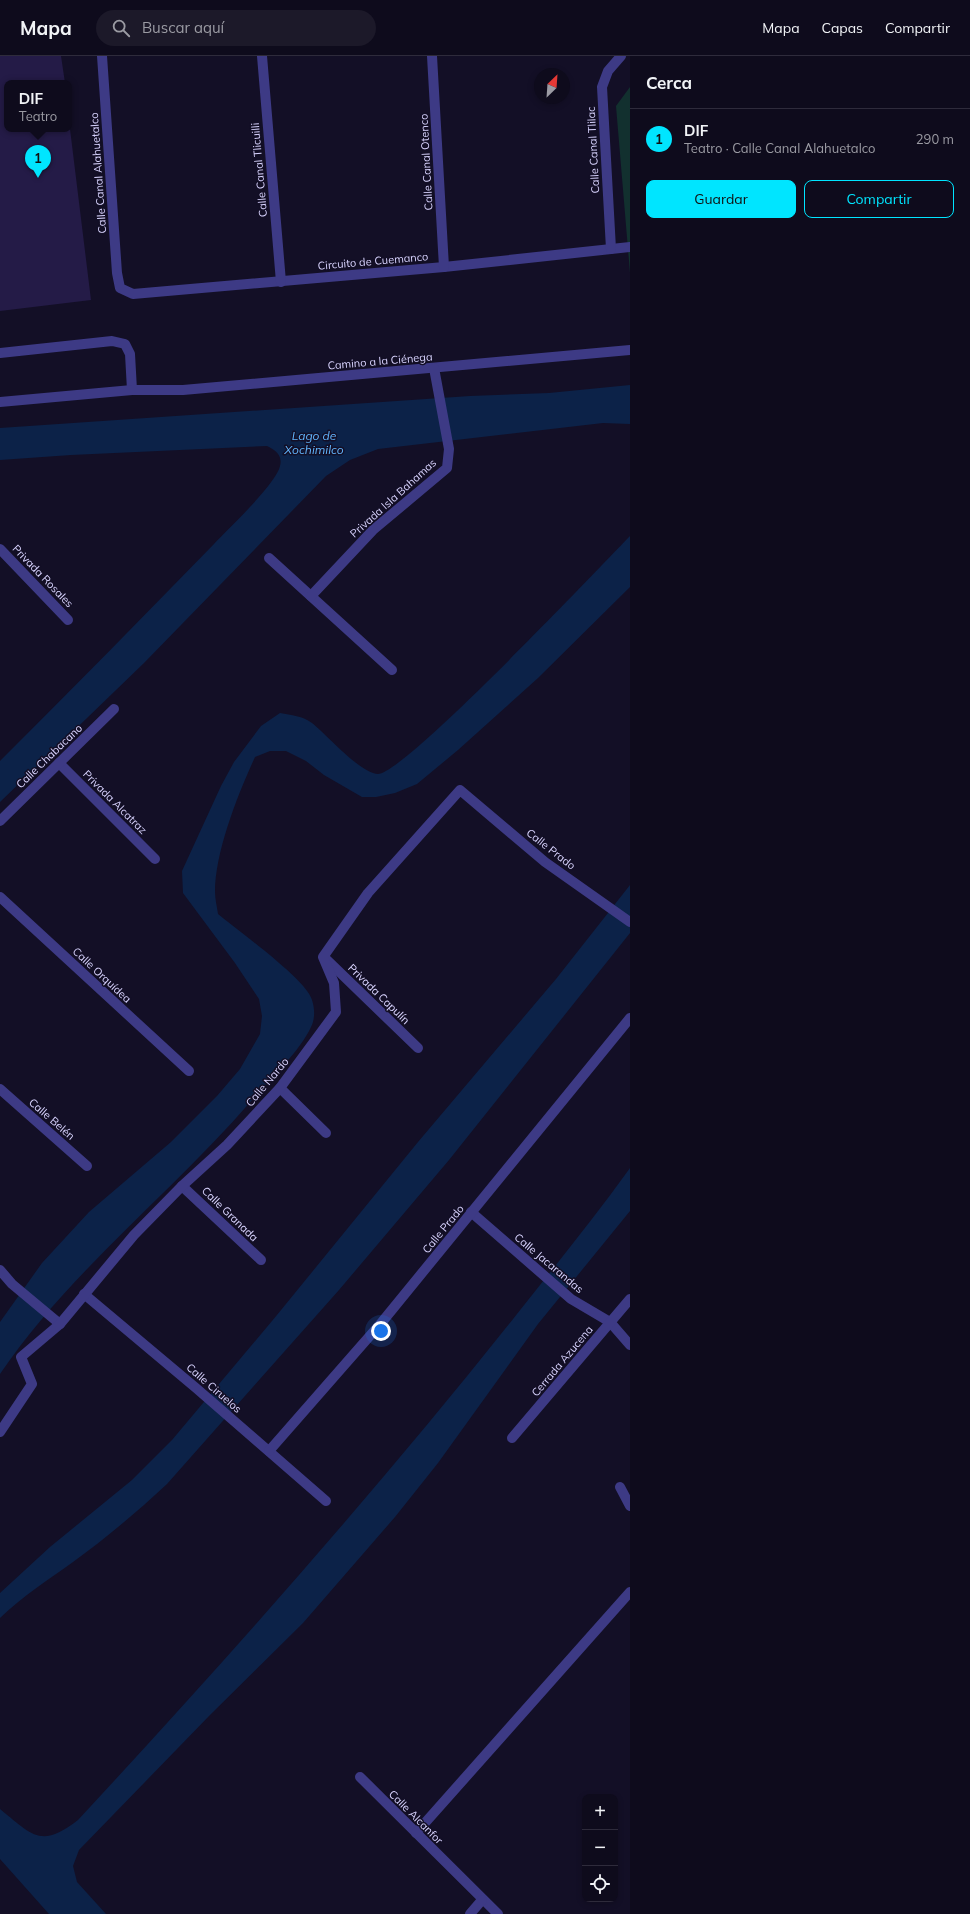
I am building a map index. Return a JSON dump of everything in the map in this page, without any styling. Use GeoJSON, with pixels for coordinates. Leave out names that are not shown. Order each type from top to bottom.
{"type":"FeatureCollection","features":[{"type":"Feature","properties":{"kind":"street","name":"Calle Canal Alahuetalco"},"geometry":{"type":"LineString","coordinates":[[102,56],[117,273],[120,288]]}},
{"type":"Feature","properties":{"kind":"street","name":"Calle Canal Tlicuilli"},"geometry":{"type":"LineString","coordinates":[[262,56],[281,282]]}},
{"type":"Feature","properties":{"kind":"street","name":"Calle Canal Otenco"},"geometry":{"type":"LineString","coordinates":[[432,56],[444,267]]}},
{"type":"Feature","properties":{"kind":"street","name":"Calle Canal Tlilac"},"geometry":{"type":"LineString","coordinates":[[611,249],[602,87],[608,71],[621,56]]}},
{"type":"Feature","properties":{"kind":"street","name":"Circuito de Cuemanco"},"geometry":{"type":"LineString","coordinates":[[120,288],[133,294],[444,267],[630,247]]}},
{"type":"Feature","properties":{"kind":"street"},"geometry":{"type":"LineString","coordinates":[[0,353],[112,341],[125,344],[130,354],[132,390]]}},
{"type":"Feature","properties":{"kind":"street","name":"Camino a la Ciénega"},"geometry":{"type":"LineString","coordinates":[[0,402],[132,390],[183,390],[630,350]]}},
{"type":"Feature","properties":{"kind":"street","name":"Privada Isla Bahamas"},"geometry":{"type":"LineString","coordinates":[[312,596],[372,530],[447,468],[449,449],[434,368]]}},
{"type":"Feature","properties":{"kind":"street","name":"Privada Rosales"},"geometry":{"type":"LineString","coordinates":[[0,549],[68,620]]}},
{"type":"Feature","properties":{"kind":"street"},"geometry":{"type":"LineString","coordinates":[[269,558],[392,670]]}},
{"type":"Feature","properties":{"kind":"street","name":"Calle Chabacano"},"geometry":{"type":"LineString","coordinates":[[0,820],[114,709]]}},
{"type":"Feature","properties":{"kind":"street","name":"Privada Alcatraz"},"geometry":{"type":"LineString","coordinates":[[59,763],[155,858]]}},
{"type":"Feature","properties":{"kind":"street","name":"Calle Prado"},"geometry":{"type":"LineString","coordinates":[[323,957],[368,893],[460,790],[545,862],[630,922]]}},
{"type":"Feature","properties":{"kind":"street","name":"Calle Orquídea"},"geometry":{"type":"LineString","coordinates":[[0,897],[189,1071]]}},
{"type":"Feature","properties":{"kind":"street","name":"Privada Capulín"},"geometry":{"type":"LineString","coordinates":[[323,957],[418,1048]]}},
{"type":"Feature","properties":{"kind":"street","name":"Calle Nardo"},"geometry":{"type":"LineString","coordinates":[[0,1432],[32,1384],[21,1357],[84,1294],[134,1235],[182,1186],[227,1145],[280,1088],[336,1012],[334,983],[323,957]]}},
{"type":"Feature","properties":{"kind":"street","name":"Calle Prado"},"geometry":{"type":"LineString","coordinates":[[269,1451],[382,1322],[630,1018]]}},
{"type":"Feature","properties":{"kind":"street"},"geometry":{"type":"LineString","coordinates":[[280,1088],[326,1133]]}},
{"type":"Feature","properties":{"kind":"street","name":"Calle Belén"},"geometry":{"type":"LineString","coordinates":[[0,1089],[87,1166]]}},
{"type":"Feature","properties":{"kind":"street","name":"Calle Granada"},"geometry":{"type":"LineString","coordinates":[[182,1186],[261,1260]]}},
{"type":"Feature","properties":{"kind":"street","name":"Calle Jacarandas"},"geometry":{"type":"LineString","coordinates":[[472,1212],[535,1269],[571,1299],[610,1322],[630,1345]]}},
{"type":"Feature","properties":{"kind":"street"},"geometry":{"type":"LineString","coordinates":[[0,1270],[12,1284],[56,1321]]}},
{"type":"Feature","properties":{"kind":"street","name":"Calle Ciruelos"},"geometry":{"type":"LineString","coordinates":[[84,1294],[196,1388],[326,1501]]}},
{"type":"Feature","properties":{"kind":"street","name":"Cerrada Azucena"},"geometry":{"type":"LineString","coordinates":[[512,1438],[630,1299]]}},
{"type":"Feature","properties":{"kind":"street"},"geometry":{"type":"LineString","coordinates":[[620,1487],[630,1506]]}},
{"type":"Feature","properties":{"kind":"street"},"geometry":{"type":"LineString","coordinates":[[416,1833],[630,1592]]}},
{"type":"Feature","properties":{"kind":"street","name":"Calle Alcanfor"},"geometry":{"type":"LineString","coordinates":[[360,1777],[482,1900],[498,1914]]}},
{"type":"Feature","properties":{"kind":"street"},"geometry":{"type":"LineString","coordinates":[[470,1914],[482,1900]]}},
{"type":"Feature","properties":{"kind":"green space"},"geometry":{"type":"Polygon","coordinates":[[[630,87],[630,273],[616,106],[630,87]]]}},
{"type":"Feature","properties":{"kind":"water","name":"Lago de Xochimilco"},"geometry":{"type":"Polygon","coordinates":[[[630,385],[630,424],[603,423],[378,449],[350,460],[326,476],[144,663],[0,802],[0,761],[251,506],[277,474],[281,462],[278,453],[267,446],[71,455],[0,460],[0,428],[470,396],[549,393],[630,385]]]}},
{"type":"Feature","properties":{"kind":"water"},"geometry":{"type":"Polygon","coordinates":[[[630,536],[630,587],[538,678],[458,750],[417,784],[395,793],[376,797],[362,797],[324,775],[306,761],[286,751],[270,751],[255,757],[235,805],[223,841],[216,876],[215,892],[218,914],[298,980],[312,1000],[314,1017],[312,1024],[306,1037],[284,1065],[221,1135],[89,1267],[28,1337],[0,1374],[0,1322],[42,1263],[89,1212],[171,1142],[217,1096],[240,1069],[260,1034],[262,1016],[259,999],[235,963],[183,893],[182,871],[221,786],[234,762],[261,726],[280,713],[305,719],[312,723],[362,768],[378,774],[395,765],[461,707],[544,625],[630,536]]]}},
{"type":"Feature","properties":{"kind":"water"},"geometry":{"type":"Polygon","coordinates":[[[630,885],[630,933],[449,1160],[339,1290],[167,1484],[133,1515],[73,1562],[27,1595],[0,1618],[0,1593],[50,1547],[132,1480],[172,1440],[277,1315],[418,1142],[556,979],[630,885]]]}},
{"type":"Feature","properties":{"kind":"water"},"geometry":{"type":"Polygon","coordinates":[[[630,1168],[630,1211],[538,1324],[438,1463],[395,1517],[303,1623],[210,1715],[79,1850],[73,1866],[77,1882],[106,1914],[49,1914],[0,1859],[0,1809],[20,1826],[37,1835],[45,1836],[55,1834],[78,1820],[247,1634],[357,1508],[517,1314],[630,1168]]]}},
{"type":"Feature","properties":{"kind":"building"},"geometry":{"type":"Polygon","coordinates":[[[0,56],[61,56],[65,80],[4,80],[4,132],[70,132],[91,300],[0,311],[0,56]]]}},
{"type":"Feature","properties":{"kind":"place","name":"DIF"},"geometry":{"type":"Point","coordinates":[38,178]}}]}
